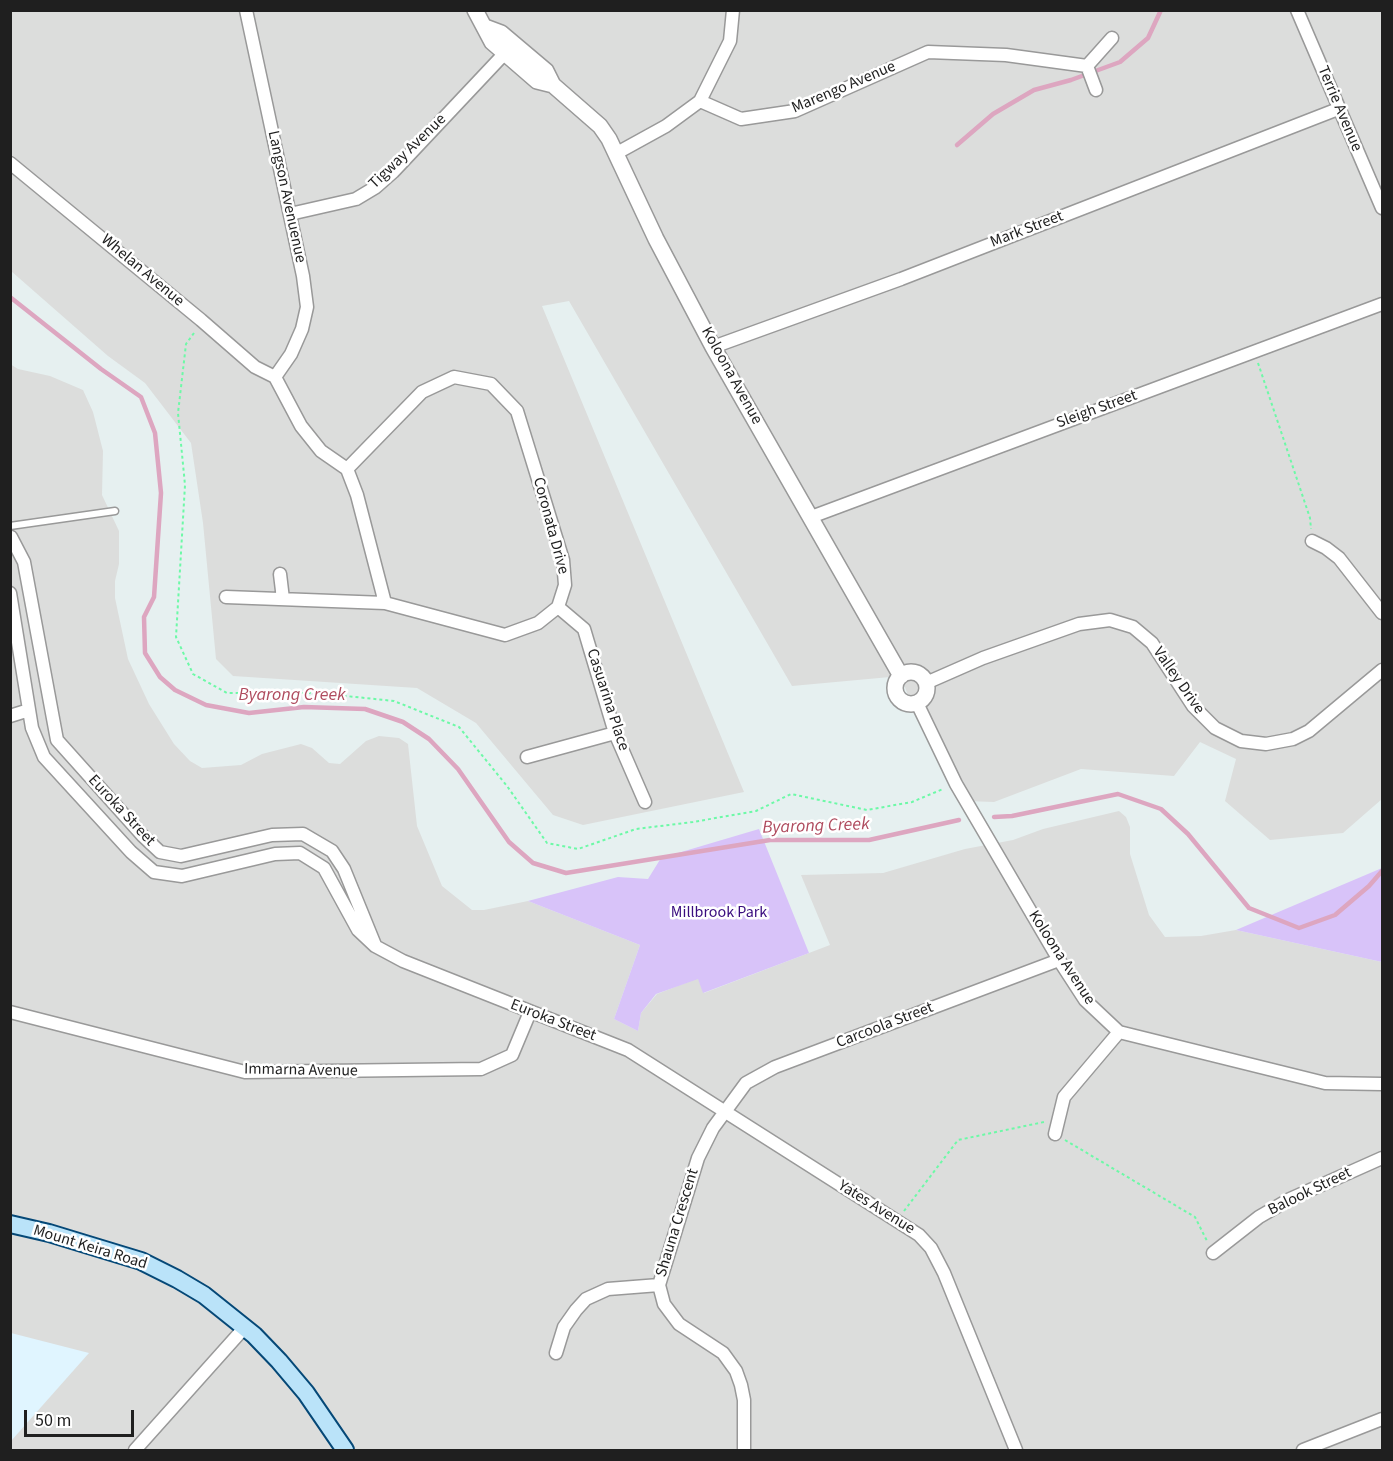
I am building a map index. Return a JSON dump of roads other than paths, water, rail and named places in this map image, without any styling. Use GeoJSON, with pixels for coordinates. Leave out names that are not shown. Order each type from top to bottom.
{"type":"FeatureCollection","features":[{"type":"Feature","properties":{"kind":"main road","name":"Mount Keira Road"},"geometry":{"type":"LineString","coordinates":[[10,1224],[49,1233],[141,1262],[204,1295],[245,1327],[279,1361],[345,1450]]}},
{"type":"Feature","properties":{"kind":"street","name":"Langson Avenuenue"},"geometry":{"type":"LineString","coordinates":[[246,10],[290,214],[307,307],[302,329],[291,354],[275,377]]}},
{"type":"Feature","properties":{"kind":"street","name":"Koloona Avenue"},"geometry":{"type":"LineString","coordinates":[[475,10],[492,42],[537,81],[553,85]]}},
{"type":"Feature","properties":{"kind":"street"},"geometry":{"type":"LineString","coordinates":[[617,153],[666,126],[700,101],[730,40],[733,10]]}},
{"type":"Feature","properties":{"kind":"street","name":"Terrie Avenue"},"geometry":{"type":"LineString","coordinates":[[1297,10],[1338,109],[1383,208]]}},
{"type":"Feature","properties":{"kind":"street","name":"Koloona Avenue"},"geometry":{"type":"LineString","coordinates":[[485,27],[501,33],[546,71],[553,85],[600,126],[617,153],[656,239],[713,347],[901,676]]}},
{"type":"Feature","properties":{"kind":"street"},"geometry":{"type":"LineString","coordinates":[[1096,90],[1087,66],[1112,38]]}},
{"type":"Feature","properties":{"kind":"street","name":"Marengo Avenue"},"geometry":{"type":"LineString","coordinates":[[700,101],[741,119],[795,111],[928,52],[1006,55],[1087,66]]}},
{"type":"Feature","properties":{"kind":"street","name":"Tigway Avenue"},"geometry":{"type":"LineString","coordinates":[[290,214],[356,199],[376,187],[393,172],[505,53]]}},
{"type":"Feature","properties":{"kind":"street","name":"Mark Street"},"geometry":{"type":"LineString","coordinates":[[713,347],[901,279],[1338,109]]}},
{"type":"Feature","properties":{"kind":"street","name":"Whelan Avenue"},"geometry":{"type":"LineString","coordinates":[[10,163],[255,367],[275,377]]}},
{"type":"Feature","properties":{"kind":"street","name":"Sleigh Street"},"geometry":{"type":"LineString","coordinates":[[811,517],[1383,304]]}},
{"type":"Feature","properties":{"kind":"street"},"geometry":{"type":"LineString","coordinates":[[275,377],[301,426],[321,451],[347,469],[357,495],[385,603]]}},
{"type":"Feature","properties":{"kind":"street","name":"Coronata Drive"},"geometry":{"type":"LineString","coordinates":[[347,469],[422,392],[454,378],[490,384],[517,411],[559,550],[565,585],[558,607]]}},
{"type":"Feature","properties":{"kind":"street","name":"Euroka Street"},"geometry":{"type":"LineString","coordinates":[[10,537],[24,562],[57,740],[96,784],[160,852],[181,856],[272,835],[303,834],[332,850],[344,869],[375,946]]}},
{"type":"Feature","properties":{"kind":"street"},"geometry":{"type":"LineString","coordinates":[[1312,542],[1340,558],[1383,613]]}},
{"type":"Feature","properties":{"kind":"street"},"geometry":{"type":"LineString","coordinates":[[280,574],[283,599]]}},
{"type":"Feature","properties":{"kind":"street","name":"Euroka Street"},"geometry":{"type":"LineString","coordinates":[[10,593],[32,728],[44,757],[131,852],[154,872],[182,876],[275,854],[300,853],[324,868],[358,930],[375,946],[404,961],[628,1050],[724,1111]]}},
{"type":"Feature","properties":{"kind":"street"},"geometry":{"type":"LineString","coordinates":[[226,597],[385,603],[506,635],[538,623],[558,607]]}},
{"type":"Feature","properties":{"kind":"street","name":"Casuarina Place"},"geometry":{"type":"LineString","coordinates":[[558,607],[584,629],[615,733],[645,802]]}},
{"type":"Feature","properties":{"kind":"street","name":"Valley Drive"},"geometry":{"type":"LineString","coordinates":[[926,683],[983,658],[1079,624],[1110,620],[1133,627],[1147,638],[1161,655],[1193,706],[1215,728],[1240,741],[1266,744],[1293,739],[1309,731],[1383,670]]}},
{"type":"Feature","properties":{"kind":"street"},"geometry":{"type":"LineString","coordinates":[[915,673],[920,675],[926,683],[927,692],[917,703],[906,704],[898,698],[895,685],[901,676],[915,673]]}},
{"type":"Feature","properties":{"kind":"street","name":"Koloona Avenue"},"geometry":{"type":"LineString","coordinates":[[917,703],[956,784],[1059,960],[1085,1000],[1119,1032],[1325,1083],[1383,1084]]}},
{"type":"Feature","properties":{"kind":"street"},"geometry":{"type":"LineString","coordinates":[[10,716],[29,710]]}},
{"type":"Feature","properties":{"kind":"street"},"geometry":{"type":"LineString","coordinates":[[527,757],[615,733]]}},
{"type":"Feature","properties":{"kind":"street","name":"Carcoola Street"},"geometry":{"type":"LineString","coordinates":[[724,1111],[746,1083],[775,1067],[1059,960]]}},
{"type":"Feature","properties":{"kind":"street","name":"Immarna Avenue"},"geometry":{"type":"LineString","coordinates":[[10,1012],[245,1072],[280,1072],[481,1070],[512,1055],[530,1012]]}},
{"type":"Feature","properties":{"kind":"street"},"geometry":{"type":"LineString","coordinates":[[1055,1134],[1064,1097],[1119,1032]]}},
{"type":"Feature","properties":{"kind":"street","name":"Yates Avenue"},"geometry":{"type":"LineString","coordinates":[[724,1111],[919,1235],[936,1257],[1016,1450]]}},
{"type":"Feature","properties":{"kind":"street","name":"Shauna Crescent"},"geometry":{"type":"LineString","coordinates":[[724,1111],[698,1158],[659,1285],[664,1304],[679,1324],[723,1353],[736,1371],[744,1400],[744,1450]]}},
{"type":"Feature","properties":{"kind":"street","name":"Balook Street"},"geometry":{"type":"LineString","coordinates":[[1213,1254],[1259,1217],[1290,1199],[1383,1158]]}},
{"type":"Feature","properties":{"kind":"street"},"geometry":{"type":"LineString","coordinates":[[556,1353],[564,1327],[586,1299],[608,1289],[659,1285]]}},
{"type":"Feature","properties":{"kind":"street"},"geometry":{"type":"LineString","coordinates":[[135,1450],[245,1327]]}},
{"type":"Feature","properties":{"kind":"street"},"geometry":{"type":"LineString","coordinates":[[1303,1450],[1383,1419]]}},
{"type":"Feature","properties":{"kind":"lane"},"geometry":{"type":"LineString","coordinates":[[10,526],[115,511]]}},
{"type":"Feature","properties":{"kind":"waterway"},"geometry":{"type":"LineString","coordinates":[[957,145],[993,114],[1034,90],[1071,80],[1120,62],[1148,38],[1161,10]]}},
{"type":"Feature","properties":{"kind":"waterway","name":"Byarong Creek"},"geometry":{"type":"LineString","coordinates":[[10,297],[101,369],[141,397],[155,433],[161,493],[154,597],[144,617],[145,653],[160,677],[175,690],[206,705],[249,713],[304,707],[365,709],[403,722],[429,739],[458,769],[509,842],[533,863],[566,873],[770,840],[869,840],[959,820]]}},
{"type":"Feature","properties":{"kind":"waterway","name":"Byarong Creek"},"geometry":{"type":"LineString","coordinates":[[994,817],[1012,816],[1118,794],[1161,809],[1188,834],[1249,908],[1299,928],[1335,915],[1369,886],[1382,871]]}},
{"type":"Feature","properties":{"kind":"park label","name":"Millbrook Park"},"geometry":{"type":"Point","coordinates":[719,913]}}]}
